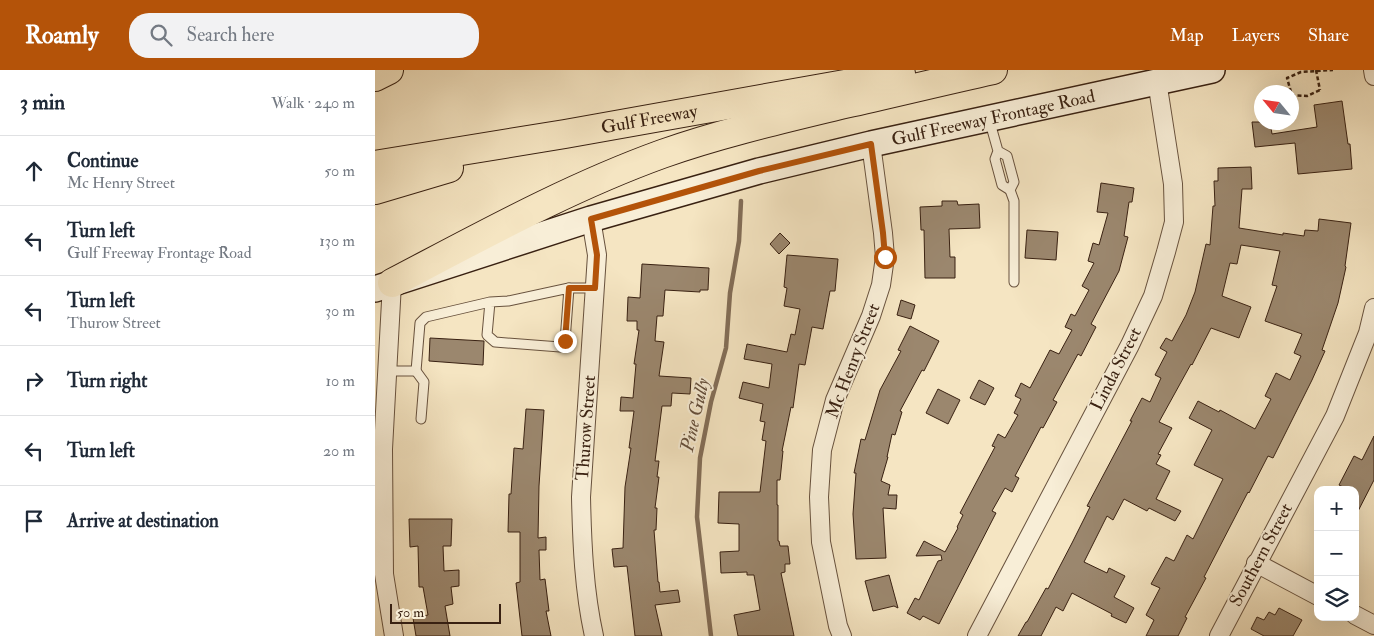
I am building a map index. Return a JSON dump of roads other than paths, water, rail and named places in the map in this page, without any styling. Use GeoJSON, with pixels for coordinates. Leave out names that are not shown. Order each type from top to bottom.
{"type":"FeatureCollection","features":[{"type":"Feature","properties":{"kind":"highway"},"geometry":{"type":"LineString","coordinates":[[375,77],[389,70]]}},
{"type":"Feature","properties":{"kind":"highway","name":"Gulf Freeway"},"geometry":{"type":"LineString","coordinates":[[375,165],[565,134],[923,70]]}},
{"type":"Feature","properties":{"kind":"highway"},"geometry":{"type":"LineString","coordinates":[[384,286],[518,216],[615,172],[663,154],[771,122],[993,70]]}},
{"type":"Feature","properties":{"kind":"highway"},"geometry":{"type":"LineString","coordinates":[[375,190],[565,134]]}},
{"type":"Feature","properties":{"kind":"main road","name":"Gulf Freeway Frontage Road"},"geometry":{"type":"LineString","coordinates":[[384,286],[591,219],[759,171],[871,144],[1212,70]]}},
{"type":"Feature","properties":{"kind":"street"},"geometry":{"type":"LineString","coordinates":[[1373,70],[1374,76]]}},
{"type":"Feature","properties":{"kind":"street","name":"Linda Street"},"geometry":{"type":"LineString","coordinates":[[977,636],[1130,345],[1153,296],[1174,222],[1173,184],[1157,81]]}},
{"type":"Feature","properties":{"kind":"street","name":"Mc Henry Street"},"geometry":{"type":"LineString","coordinates":[[842,636],[838,626],[821,542],[819,497],[822,450],[835,400],[871,316],[885,257],[871,144]]}},
{"type":"Feature","properties":{"kind":"street","name":"Thurow Street"},"geometry":{"type":"LineString","coordinates":[[591,219],[597,255],[581,497],[581,524],[589,606],[594,636]]}},
{"type":"Feature","properties":{"kind":"street"},"geometry":{"type":"LineString","coordinates":[[384,286],[387,371],[383,450],[384,574],[394,636]]}},
{"type":"Feature","properties":{"kind":"street","name":"Southern Street"},"geometry":{"type":"LineString","coordinates":[[1219,636],[1335,416],[1368,333],[1374,308]]}},
{"type":"Feature","properties":{"kind":"street"},"geometry":{"type":"LineString","coordinates":[[1257,563],[1314,594]]}},
{"type":"Feature","properties":{"kind":"street"},"geometry":{"type":"LineString","coordinates":[[1359,617],[1374,625]]}},
{"type":"Feature","properties":{"kind":"lane"},"geometry":{"type":"LineString","coordinates":[[989,118],[998,151],[995,160],[1003,185],[1010,190],[1014,202],[1014,282]]}},
{"type":"Feature","properties":{"kind":"lane"},"geometry":{"type":"LineString","coordinates":[[490,302],[487,335],[495,342],[560,347],[565,341],[569,288]]}},
{"type":"Feature","properties":{"kind":"lane"},"geometry":{"type":"LineString","coordinates":[[421,419],[424,382],[416,371],[420,322],[422,320],[426,317],[490,302],[508,301],[569,288],[595,288]]}},
{"type":"Feature","properties":{"kind":"lane"},"geometry":{"type":"LineString","coordinates":[[387,371],[416,371]]}},
{"type":"Feature","properties":{"kind":"waterway","name":"Pine Gully"},"geometry":{"type":"LineString","coordinates":[[711,636],[697,517],[700,458],[711,402],[726,348],[730,293],[739,241],[741,201]]}}]}
